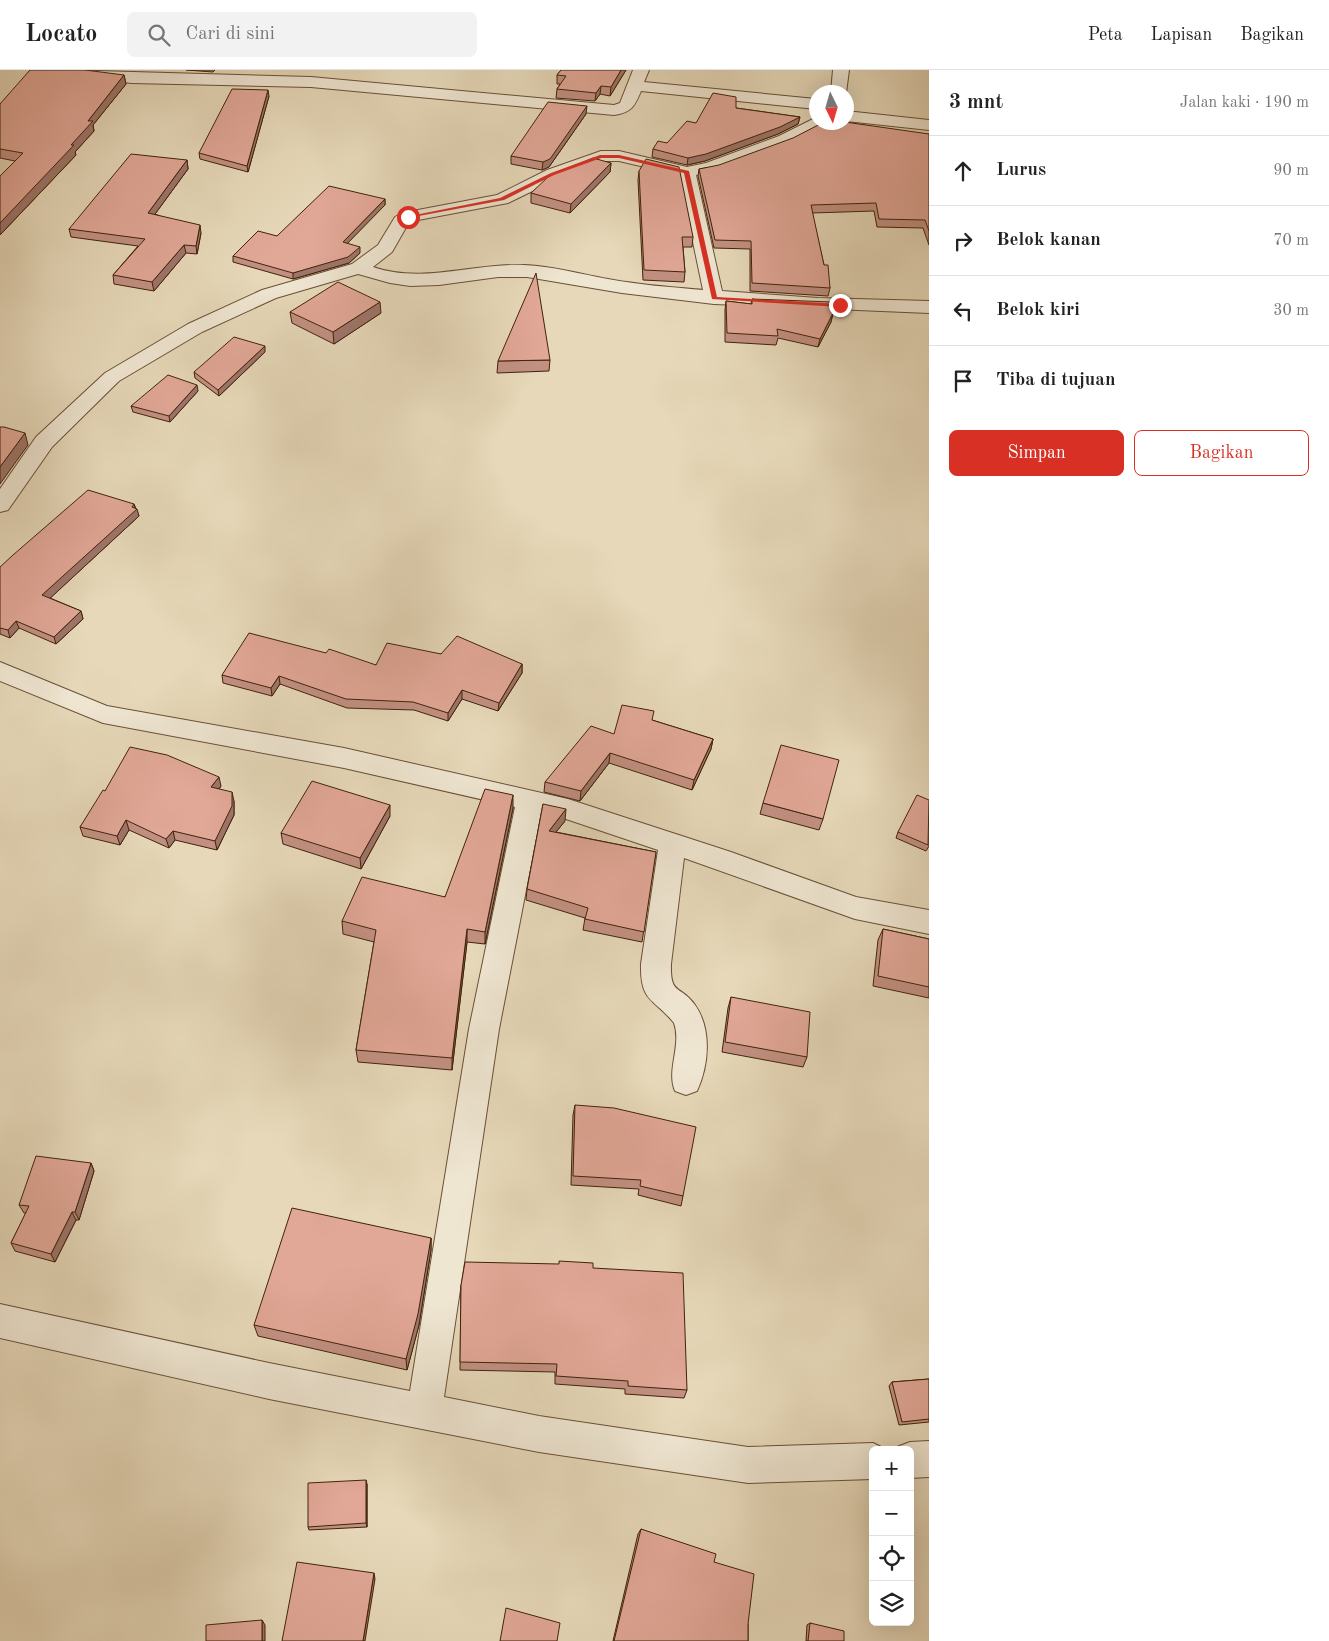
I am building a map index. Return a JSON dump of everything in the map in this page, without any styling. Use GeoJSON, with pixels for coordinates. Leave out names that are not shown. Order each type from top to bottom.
{"type":"FeatureCollection","features":[{"type":"Feature","properties":{"kind":"street"},"geometry":{"type":"LineString","coordinates":[[70,70],[131,78],[217,74],[612,110],[620,110],[626,106],[639,78],[809,103]]}},
{"type":"Feature","properties":{"kind":"street"},"geometry":{"type":"LineString","coordinates":[[840,85],[841,70]]}},
{"type":"Feature","properties":{"kind":"street"},"geometry":{"type":"LineString","coordinates":[[854,117],[929,124]]}},
{"type":"Feature","properties":{"kind":"street"},"geometry":{"type":"LineString","coordinates":[[0,505],[44,442],[112,377],[195,328],[269,294],[359,268],[385,248],[401,221],[408,217],[502,199],[552,174],[600,156],[619,156],[687,172],[711,167],[786,140],[809,128]]}},
{"type":"Feature","properties":{"kind":"street"},"geometry":{"type":"LineString","coordinates":[[687,172],[714,298]]}},
{"type":"Feature","properties":{"kind":"street"},"geometry":{"type":"LineString","coordinates":[[359,268],[383,276],[409,280],[513,270],[539,272],[634,289],[714,298],[840,305],[929,307]]}},
{"type":"Feature","properties":{"kind":"street"},"geometry":{"type":"LineString","coordinates":[[0,671],[103,714],[344,758],[568,809],[855,908],[929,922]]}},
{"type":"Feature","properties":{"kind":"street"},"geometry":{"type":"LineString","coordinates":[[424,1412],[480,1053],[508,895],[530,801]]}},
{"type":"Feature","properties":{"kind":"street"},"geometry":{"type":"LineString","coordinates":[[672,844],[656,964],[656,982],[659,989],[681,1006],[690,1024],[692,1033],[686,1081]]}},
{"type":"Feature","properties":{"kind":"street"},"geometry":{"type":"LineString","coordinates":[[0,1321],[269,1381],[540,1434],[748,1465],[869,1461]]}},
{"type":"Feature","properties":{"kind":"street"},"geometry":{"type":"LineString","coordinates":[[914,1460],[929,1459]]}},
{"type":"Feature","properties":{"kind":"building"},"geometry":{"type":"Polygon","coordinates":[[[30,70],[85,70],[124,75],[88,121],[93,121],[71,145],[74,145],[0,223],[0,176],[23,153],[0,149],[0,104],[30,70]]]}},
{"type":"Feature","properties":{"kind":"building"},"geometry":{"type":"Polygon","coordinates":[[[561,70],[621,70],[611,87],[601,86],[596,93],[557,89],[566,76],[557,75],[561,70]]]}},
{"type":"Feature","properties":{"kind":"building"},"geometry":{"type":"Polygon","coordinates":[[[232,89],[268,90],[247,166],[199,153],[232,89]]]}},
{"type":"Feature","properties":{"kind":"building"},"geometry":{"type":"Polygon","coordinates":[[[713,93],[736,97],[736,108],[800,117],[780,127],[706,154],[688,158],[653,149],[658,141],[667,143],[687,121],[696,123],[713,93]]]}},
{"type":"Feature","properties":{"kind":"building"},"geometry":{"type":"Polygon","coordinates":[[[548,102],[587,106],[550,159],[543,162],[511,156],[548,102]]]}},
{"type":"Feature","properties":{"kind":"building"},"geometry":{"type":"Polygon","coordinates":[[[854,123],[929,134],[929,231],[925,220],[879,219],[876,203],[811,205],[824,265],[828,265],[830,288],[752,283],[751,241],[715,240],[699,169],[719,165],[793,138],[809,130],[854,130],[854,123]]]}},
{"type":"Feature","properties":{"kind":"building"},"geometry":{"type":"Polygon","coordinates":[[[131,154],[187,160],[148,213],[200,225],[196,246],[184,245],[152,282],[113,275],[145,239],[69,229],[131,154]]]}},
{"type":"Feature","properties":{"kind":"building"},"geometry":{"type":"Polygon","coordinates":[[[593,158],[611,163],[571,204],[531,193],[549,176],[593,158]]]}},
{"type":"Feature","properties":{"kind":"building"},"geometry":{"type":"Polygon","coordinates":[[[646,159],[679,167],[693,237],[682,237],[685,272],[644,270],[639,171],[646,159]]]}},
{"type":"Feature","properties":{"kind":"building"},"geometry":{"type":"Polygon","coordinates":[[[329,186],[385,199],[343,242],[360,247],[348,257],[293,273],[233,256],[258,231],[277,236],[329,186]]]}},
{"type":"Feature","properties":{"kind":"building"},"geometry":{"type":"Polygon","coordinates":[[[536,273],[550,360],[498,361],[536,273]]]}},
{"type":"Feature","properties":{"kind":"building"},"geometry":{"type":"Polygon","coordinates":[[[338,282],[380,302],[333,332],[290,312],[338,282]]]}},
{"type":"Feature","properties":{"kind":"building"},"geometry":{"type":"Polygon","coordinates":[[[752,299],[832,302],[833,313],[820,339],[777,329],[778,336],[727,333],[726,301],[752,304],[752,299]]]}},
{"type":"Feature","properties":{"kind":"building"},"geometry":{"type":"Polygon","coordinates":[[[234,337],[265,346],[218,390],[194,372],[234,337]]]}},
{"type":"Feature","properties":{"kind":"building"},"geometry":{"type":"Polygon","coordinates":[[[168,375],[197,385],[169,416],[131,406],[168,375]]]}},
{"type":"Feature","properties":{"kind":"building"},"geometry":{"type":"Polygon","coordinates":[[[0,427],[25,433],[0,467],[0,427]]]}},
{"type":"Feature","properties":{"kind":"building"},"geometry":{"type":"Polygon","coordinates":[[[88,490],[134,504],[132,507],[137,509],[42,595],[81,611],[54,637],[16,621],[8,630],[0,628],[0,567],[88,490]]]}},
{"type":"Feature","properties":{"kind":"building"},"geometry":{"type":"Polygon","coordinates":[[[249,633],[326,653],[329,649],[376,665],[387,643],[441,654],[457,636],[522,664],[499,703],[462,690],[448,713],[413,702],[346,699],[279,676],[271,688],[222,675],[249,633]]]}},
{"type":"Feature","properties":{"kind":"building"},"geometry":{"type":"Polygon","coordinates":[[[622,705],[654,711],[652,720],[713,739],[694,780],[610,753],[581,791],[545,782],[591,726],[614,734],[622,705]]]}},
{"type":"Feature","properties":{"kind":"building"},"geometry":{"type":"Polygon","coordinates":[[[781,745],[839,760],[823,819],[763,803],[781,745]]]}},
{"type":"Feature","properties":{"kind":"building"},"geometry":{"type":"Polygon","coordinates":[[[130,747],[167,755],[219,777],[211,787],[232,792],[232,806],[215,841],[173,831],[166,839],[126,820],[117,836],[80,827],[103,790],[105,791],[130,747]]]}},
{"type":"Feature","properties":{"kind":"building"},"geometry":{"type":"Polygon","coordinates":[[[312,781],[390,805],[360,858],[281,833],[312,781]]]}},
{"type":"Feature","properties":{"kind":"building"},"geometry":{"type":"Polygon","coordinates":[[[485,789],[513,795],[485,932],[467,929],[452,1058],[356,1050],[376,930],[342,921],[362,877],[445,897],[485,789]]]}},
{"type":"Feature","properties":{"kind":"building"},"geometry":{"type":"Polygon","coordinates":[[[917,795],[929,800],[928,845],[898,832],[917,795]]]}},
{"type":"Feature","properties":{"kind":"building"},"geometry":{"type":"Polygon","coordinates":[[[543,804],[566,809],[549,831],[656,852],[644,932],[585,919],[588,908],[527,889],[543,804]]]}},
{"type":"Feature","properties":{"kind":"building"},"geometry":{"type":"Polygon","coordinates":[[[883,929],[929,939],[929,987],[878,976],[883,929]]]}},
{"type":"Feature","properties":{"kind":"building"},"geometry":{"type":"Polygon","coordinates":[[[731,997],[810,1012],[807,1057],[725,1042],[731,997]]]}},
{"type":"Feature","properties":{"kind":"building"},"geometry":{"type":"Polygon","coordinates":[[[575,1105],[614,1108],[696,1127],[683,1196],[640,1186],[641,1180],[573,1176],[575,1105]]]}},
{"type":"Feature","properties":{"kind":"building"},"geometry":{"type":"Polygon","coordinates":[[[36,1156],[91,1163],[75,1212],[72,1212],[51,1254],[11,1243],[29,1206],[19,1205],[36,1156]]]}},
{"type":"Feature","properties":{"kind":"building"},"geometry":{"type":"Polygon","coordinates":[[[292,1208],[431,1238],[418,1314],[406,1359],[254,1325],[292,1208]]]}},
{"type":"Feature","properties":{"kind":"building"},"geometry":{"type":"Polygon","coordinates":[[[559,1261],[593,1263],[593,1268],[683,1273],[687,1390],[628,1386],[628,1381],[556,1376],[557,1364],[460,1362],[461,1285],[465,1262],[559,1264],[559,1261]]]}},
{"type":"Feature","properties":{"kind":"building"},"geometry":{"type":"Polygon","coordinates":[[[929,1379],[929,1419],[902,1422],[892,1382],[929,1379]]]}},
{"type":"Feature","properties":{"kind":"building"},"geometry":{"type":"Polygon","coordinates":[[[366,1480],[366,1523],[308,1527],[308,1483],[366,1480]]]}},
{"type":"Feature","properties":{"kind":"building"},"geometry":{"type":"Polygon","coordinates":[[[641,1529],[716,1554],[714,1562],[754,1574],[748,1624],[748,1641],[614,1641],[641,1529]]]}},
{"type":"Feature","properties":{"kind":"building"},"geometry":{"type":"Polygon","coordinates":[[[297,1562],[374,1573],[363,1641],[282,1641],[297,1562]]]}},
{"type":"Feature","properties":{"kind":"building"},"geometry":{"type":"Polygon","coordinates":[[[506,1608],[560,1623],[557,1641],[500,1641],[506,1608]]]}},
{"type":"Feature","properties":{"kind":"building"},"geometry":{"type":"Polygon","coordinates":[[[262,1620],[262,1641],[206,1641],[206,1625],[262,1620]]]}},
{"type":"Feature","properties":{"kind":"building"},"geometry":{"type":"Polygon","coordinates":[[[810,1623],[844,1631],[844,1641],[808,1641],[810,1623]]]}},
{"type":"Feature","properties":{"kind":"route"},"geometry":{"type":"LineString","coordinates":[[408,217],[502,199],[552,174],[589,159],[600,156],[619,156],[663,168],[687,172],[714,298],[840,305]]}}]}
